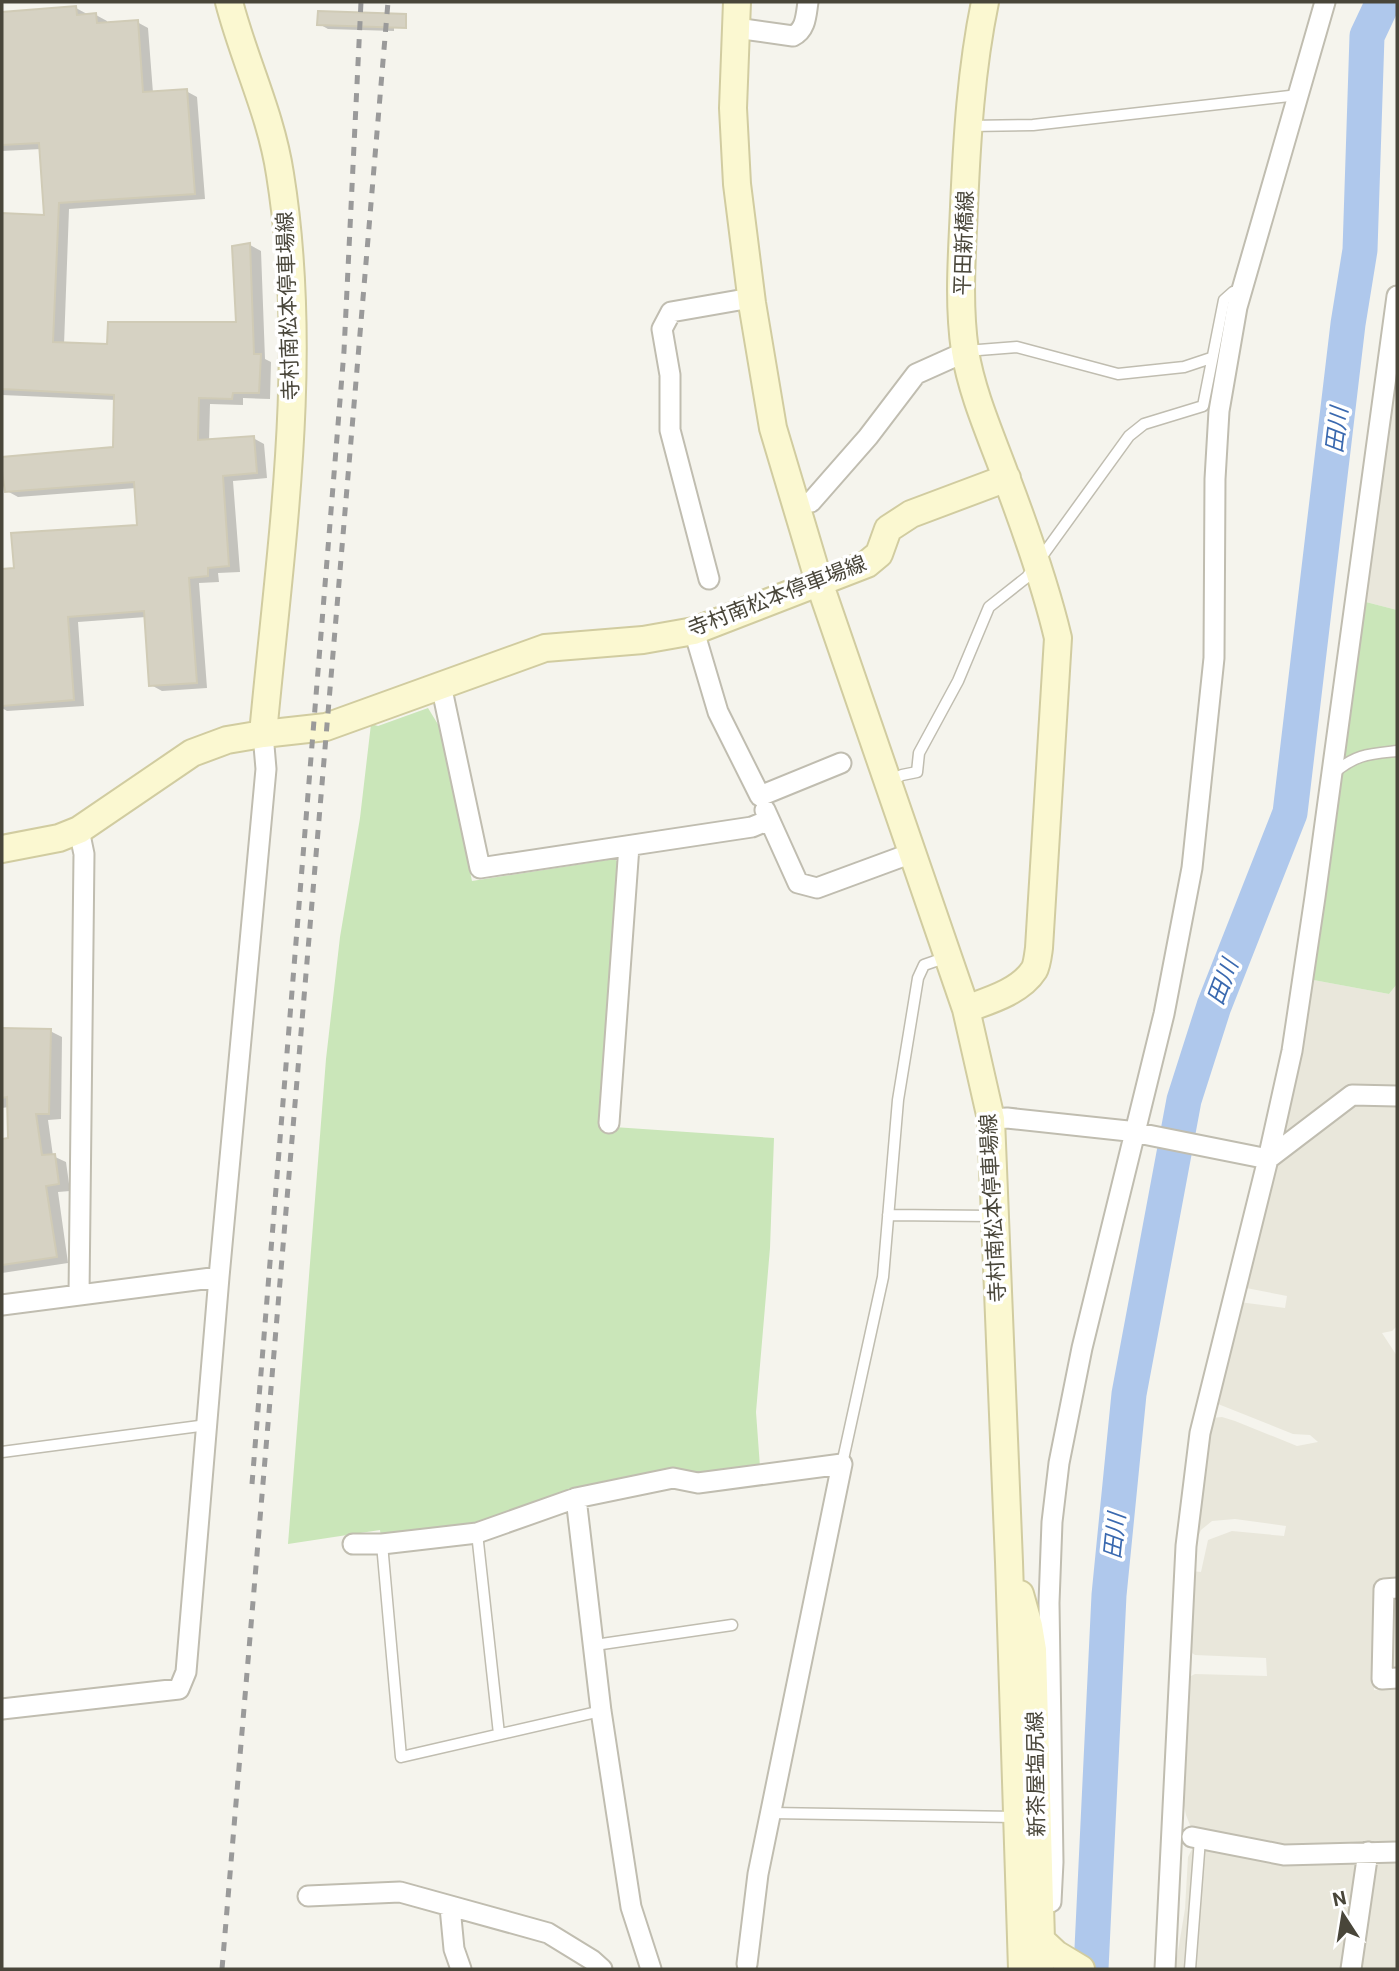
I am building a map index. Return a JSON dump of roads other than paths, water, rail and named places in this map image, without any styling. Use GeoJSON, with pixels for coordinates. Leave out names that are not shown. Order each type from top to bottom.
{"type":"FeatureCollection","features":[{"type":"Feature","properties":{"kind":"main road","name":"寺村南松本停車場線"},"geometry":{"type":"LineString","coordinates":[[229,2],[271,128],[280,172],[289,262],[292,422],[263,734],[326,727],[545,648],[643,640],[694,631],[867,564],[879,554],[888,529],[911,514],[1007,478]]}},
{"type":"Feature","properties":{"kind":"main road","name":"寺村南松本停車場線"},"geometry":{"type":"LineString","coordinates":[[737,2],[733,108],[736,171],[751,298],[773,428],[819,582],[966,1009],[991,1119],[1009,1562]]}},
{"type":"Feature","properties":{"kind":"main road","name":"平田新橋線"},"geometry":{"type":"LineString","coordinates":[[985,2],[971,82],[961,303],[965,352],[985,419],[1007,478]]}},
{"type":"Feature","properties":{"kind":"main road"},"geometry":{"type":"LineString","coordinates":[[966,1009],[996,998],[1021,983],[1035,969],[1039,948],[1058,638],[1049,598],[1007,478]]}},
{"type":"Feature","properties":{"kind":"main road"},"geometry":{"type":"LineString","coordinates":[[2,849],[59,838],[79,830],[192,754],[227,740],[263,734]]}},
{"type":"Feature","properties":{"kind":"main road"},"geometry":{"type":"LineString","coordinates":[[1009,1562],[1022,1969]]}},
{"type":"Feature","properties":{"kind":"main road","name":"新茶屋塩尻線"},"geometry":{"type":"LineString","coordinates":[[1009,1562],[1030,1626],[1033,1650],[1047,1956]]}},
{"type":"Feature","properties":{"kind":"main road"},"geometry":{"type":"LineString","coordinates":[[1047,1956],[1081,1969]]}},
{"type":"Feature","properties":{"kind":"street"},"geometry":{"type":"LineString","coordinates":[[736,28],[793,37],[799,33],[806,20],[808,2]]}},
{"type":"Feature","properties":{"kind":"street"},"geometry":{"type":"LineString","coordinates":[[1047,1956],[1053,1862],[1049,1603],[1052,1522],[1059,1463],[1070,1405],[1139,1135],[1192,868],[1214,658],[1215,479],[1219,411],[1241,291],[1325,2]]}},
{"type":"Feature","properties":{"kind":"street"},"geometry":{"type":"LineString","coordinates":[[709,579],[670,430],[670,375],[662,329],[671,312],[751,298]]}},
{"type":"Feature","properties":{"kind":"street"},"geometry":{"type":"LineString","coordinates":[[1166,1962],[1186,1546],[1200,1433],[1292,1051],[1397,298]]}},
{"type":"Feature","properties":{"kind":"street"},"geometry":{"type":"LineString","coordinates":[[811,502],[868,437],[916,374],[965,352]]}},
{"type":"Feature","properties":{"kind":"street"},"geometry":{"type":"LineString","coordinates":[[694,631],[718,712],[760,796],[798,883],[817,888],[912,853]]}},
{"type":"Feature","properties":{"kind":"street"},"geometry":{"type":"LineString","coordinates":[[439,687],[444,699],[481,868],[752,827],[769,820]]}},
{"type":"Feature","properties":{"kind":"street"},"geometry":{"type":"LineString","coordinates":[[2,1709],[179,1689],[186,1672],[266,769],[263,734]]}},
{"type":"Feature","properties":{"kind":"street"},"geometry":{"type":"LineString","coordinates":[[760,796],[841,763]]}},
{"type":"Feature","properties":{"kind":"street"},"geometry":{"type":"LineString","coordinates":[[79,830],[84,855],[79,1295]]}},
{"type":"Feature","properties":{"kind":"street"},"geometry":{"type":"LineString","coordinates":[[610,1123],[629,846]]}},
{"type":"Feature","properties":{"kind":"street"},"geometry":{"type":"LineString","coordinates":[[991,1119],[1128,1131],[1265,1159],[1352,1095],[1397,1096]]}},
{"type":"Feature","properties":{"kind":"street"},"geometry":{"type":"LineString","coordinates":[[2,1305],[219,1277]]}},
{"type":"Feature","properties":{"kind":"street"},"geometry":{"type":"LineString","coordinates":[[353,1544],[382,1544],[477,1533],[576,1498],[673,1478],[698,1483],[842,1464],[758,1874],[747,1967]]}},
{"type":"Feature","properties":{"kind":"street"},"geometry":{"type":"LineString","coordinates":[[576,1498],[601,1711],[631,1907],[651,1969]]}},
{"type":"Feature","properties":{"kind":"street"},"geometry":{"type":"LineString","coordinates":[[1397,1588],[1384,1589],[1382,1679],[1397,1678]]}},
{"type":"Feature","properties":{"kind":"street"},"geometry":{"type":"LineString","coordinates":[[1175,1802],[1196,1838],[1284,1855],[1397,1852]]}},
{"type":"Feature","properties":{"kind":"street"},"geometry":{"type":"LineString","coordinates":[[1166,1962],[1177,1935],[1183,1861],[1196,1838]]}},
{"type":"Feature","properties":{"kind":"street"},"geometry":{"type":"LineString","coordinates":[[1351,1969],[1368,1852]]}},
{"type":"Feature","properties":{"kind":"street"},"geometry":{"type":"LineString","coordinates":[[309,1896],[400,1892],[548,1933],[602,1969]]}},
{"type":"Feature","properties":{"kind":"street"},"geometry":{"type":"LineString","coordinates":[[450,1907],[454,1949],[461,1969]]}},
{"type":"Feature","properties":{"kind":"lane"},"geometry":{"type":"LineString","coordinates":[[968,126],[1032,125],[1299,95]]}},
{"type":"Feature","properties":{"kind":"lane"},"geometry":{"type":"LineString","coordinates":[[887,782],[917,772],[919,753],[958,681],[989,607],[1027,577],[1037,565],[1129,436],[1144,424],[1203,406],[1224,300],[1233,292],[1241,291]]}},
{"type":"Feature","properties":{"kind":"lane"},"geometry":{"type":"LineString","coordinates":[[965,352],[1017,347],[1118,374],[1184,367],[1211,358]]}},
{"type":"Feature","properties":{"kind":"lane"},"geometry":{"type":"LineString","coordinates":[[1332,775],[1346,762],[1362,754],[1397,751]]}},
{"type":"Feature","properties":{"kind":"lane"},"geometry":{"type":"LineString","coordinates":[[842,1464],[883,1277],[898,1100],[918,978],[924,965],[947,957]]}},
{"type":"Feature","properties":{"kind":"lane"},"geometry":{"type":"LineString","coordinates":[[888,1215],[996,1216]]}},
{"type":"Feature","properties":{"kind":"lane"},"geometry":{"type":"LineString","coordinates":[[2,1452],[207,1425]]}},
{"type":"Feature","properties":{"kind":"lane"},"geometry":{"type":"LineString","coordinates":[[477,1533],[499,1734]]}},
{"type":"Feature","properties":{"kind":"lane"},"geometry":{"type":"LineString","coordinates":[[382,1544],[401,1757],[601,1711]]}},
{"type":"Feature","properties":{"kind":"lane"},"geometry":{"type":"LineString","coordinates":[[594,1645],[732,1625]]}},
{"type":"Feature","properties":{"kind":"lane"},"geometry":{"type":"LineString","coordinates":[[771,1813],[1017,1817]]}},
{"type":"Feature","properties":{"kind":"lane"},"geometry":{"type":"LineString","coordinates":[[1190,1969],[1196,1838]]}},
{"type":"Feature","properties":{"kind":"waterway","name":"田川"},"geometry":{"type":"LineString","coordinates":[[1091,1969],[1109,1595],[1129,1394],[1184,1100],[1214,1006],[1290,813],[1348,324],[1360,250],[1367,36],[1383,2]]}},
{"type":"Feature","properties":{"kind":"railway"},"geometry":{"type":"LineString","coordinates":[[252,1484],[344,351],[361,2]]}},
{"type":"Feature","properties":{"kind":"railway"},"geometry":{"type":"LineString","coordinates":[[222,1969],[388,2]]}}]}
